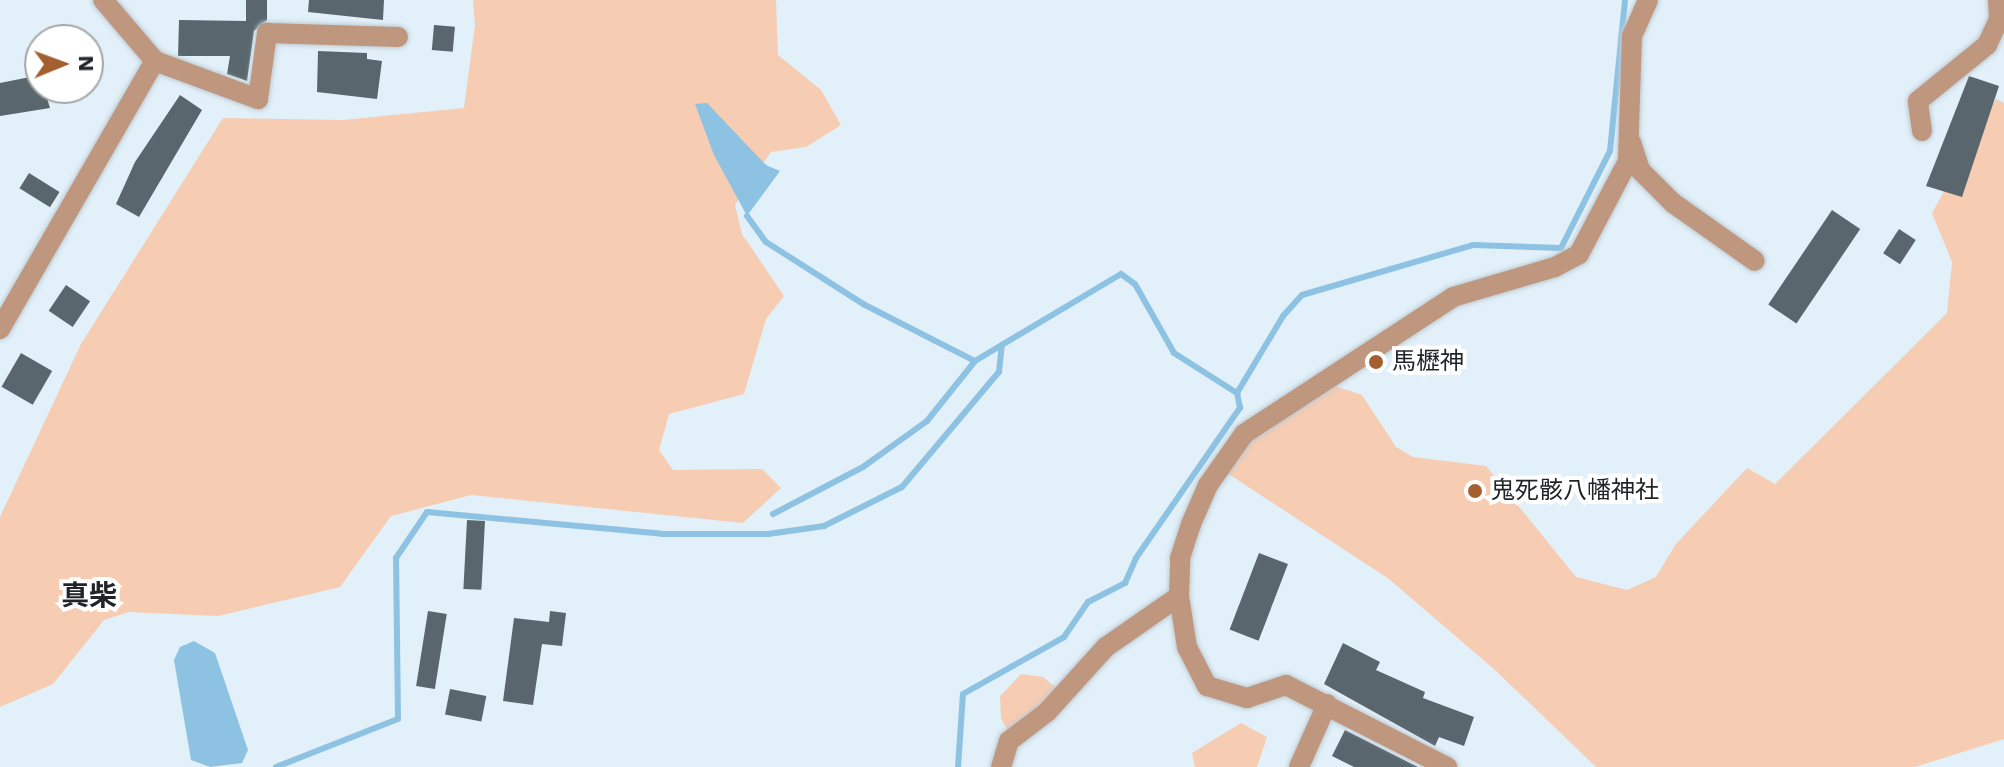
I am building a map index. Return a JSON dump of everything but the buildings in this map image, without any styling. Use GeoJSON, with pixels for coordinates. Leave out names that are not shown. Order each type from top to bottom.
{"type":"FeatureCollection","features":[{"type":"Feature","properties":{"kind":"street"},"geometry":{"type":"LineString","coordinates":[[103,0],[155,61],[258,99],[267,33],[398,37]]}},
{"type":"Feature","properties":{"kind":"street"},"geometry":{"type":"LineString","coordinates":[[1447,767],[1286,685],[1247,698],[1207,686],[1187,647],[1179,596],[1180,558],[1208,485],[1244,434],[1453,297],[1579,254],[1628,161],[1632,36],[1648,0]]}},
{"type":"Feature","properties":{"kind":"street"},"geometry":{"type":"LineString","coordinates":[[1922,131],[1918,101],[1987,45],[1999,19],[1998,0]]}},
{"type":"Feature","properties":{"kind":"street"},"geometry":{"type":"LineString","coordinates":[[1,325],[155,61]]}},
{"type":"Feature","properties":{"kind":"street"},"geometry":{"type":"LineString","coordinates":[[1631,142],[1640,170],[1673,203],[1755,261]]}},
{"type":"Feature","properties":{"kind":"street"},"geometry":{"type":"LineString","coordinates":[[1001,767],[1009,741],[1047,712],[1106,647],[1179,596]]}},
{"type":"Feature","properties":{"kind":"street"},"geometry":{"type":"LineString","coordinates":[[1299,767],[1327,704]]}},
{"type":"Feature","properties":{"kind":"shaded area"},"geometry":{"type":"Polygon","coordinates":[[[473,0],[776,0],[778,55],[821,90],[841,125],[806,147],[771,152],[735,205],[742,234],[784,296],[766,319],[744,394],[669,414],[659,450],[673,470],[762,469],[781,488],[743,523],[471,495],[391,516],[340,587],[218,616],[129,612],[104,620],[53,684],[0,707],[0,517],[81,344],[223,118],[343,120],[464,108],[475,25],[473,0]]]}},
{"type":"Feature","properties":{"kind":"shaded area"},"geometry":{"type":"Polygon","coordinates":[[[1996,99],[2004,103],[2004,739],[1915,767],[1596,767],[1495,670],[1389,579],[1224,471],[1257,434],[1323,382],[1362,395],[1396,447],[1413,457],[1486,466],[1576,577],[1627,590],[1656,577],[1675,545],[1747,468],[1775,484],[1947,313],[1952,262],[1932,213],[1996,99]]]}},
{"type":"Feature","properties":{"kind":"shaded area"},"geometry":{"type":"Polygon","coordinates":[[[1021,674],[1043,677],[1060,691],[1011,738],[1001,718],[1000,696],[1021,674]]]}},
{"type":"Feature","properties":{"kind":"shaded area"},"geometry":{"type":"Polygon","coordinates":[[[1241,723],[1267,737],[1257,767],[1195,767],[1192,753],[1241,723]]]}},
{"type":"Feature","properties":{"kind":"water"},"geometry":{"type":"Polygon","coordinates":[[[707,103],[766,165],[780,171],[747,216],[714,155],[695,104],[707,103]]]}},
{"type":"Feature","properties":{"kind":"water"},"geometry":{"type":"Polygon","coordinates":[[[194,641],[215,653],[248,750],[242,763],[210,767],[191,760],[174,660],[180,647],[194,641]]]}},
{"type":"Feature","properties":{"kind":"waterway"},"geometry":{"type":"LineString","coordinates":[[958,767],[963,694],[1064,637],[1088,602],[1125,583],[1136,558],[1240,408],[1237,393],[1283,316],[1302,295],[1473,245],[1561,248],[1610,151],[1625,0]]}},
{"type":"Feature","properties":{"kind":"waterway"},"geometry":{"type":"LineString","coordinates":[[747,216],[766,242],[865,305],[975,361]]}},
{"type":"Feature","properties":{"kind":"waterway"},"geometry":{"type":"LineString","coordinates":[[773,514],[863,467],[927,421],[975,361],[1121,274],[1135,284],[1174,353],[1237,393]]}},
{"type":"Feature","properties":{"kind":"waterway"},"geometry":{"type":"LineString","coordinates":[[276,767],[398,719],[396,558],[427,512],[662,534],[768,534],[824,526],[902,487],[999,372],[1002,345]]}},
{"type":"Feature","properties":{"kind":"place","name":"馬櫪神"},"geometry":{"type":"Point","coordinates":[1376,362]}},
{"type":"Feature","properties":{"kind":"place","name":"鬼死骸八幡神社"},"geometry":{"type":"Point","coordinates":[1475,491]}},
{"type":"Feature","properties":{"kind":"district","name":"真柴"},"geometry":{"type":"Point","coordinates":[89,596]}}]}
